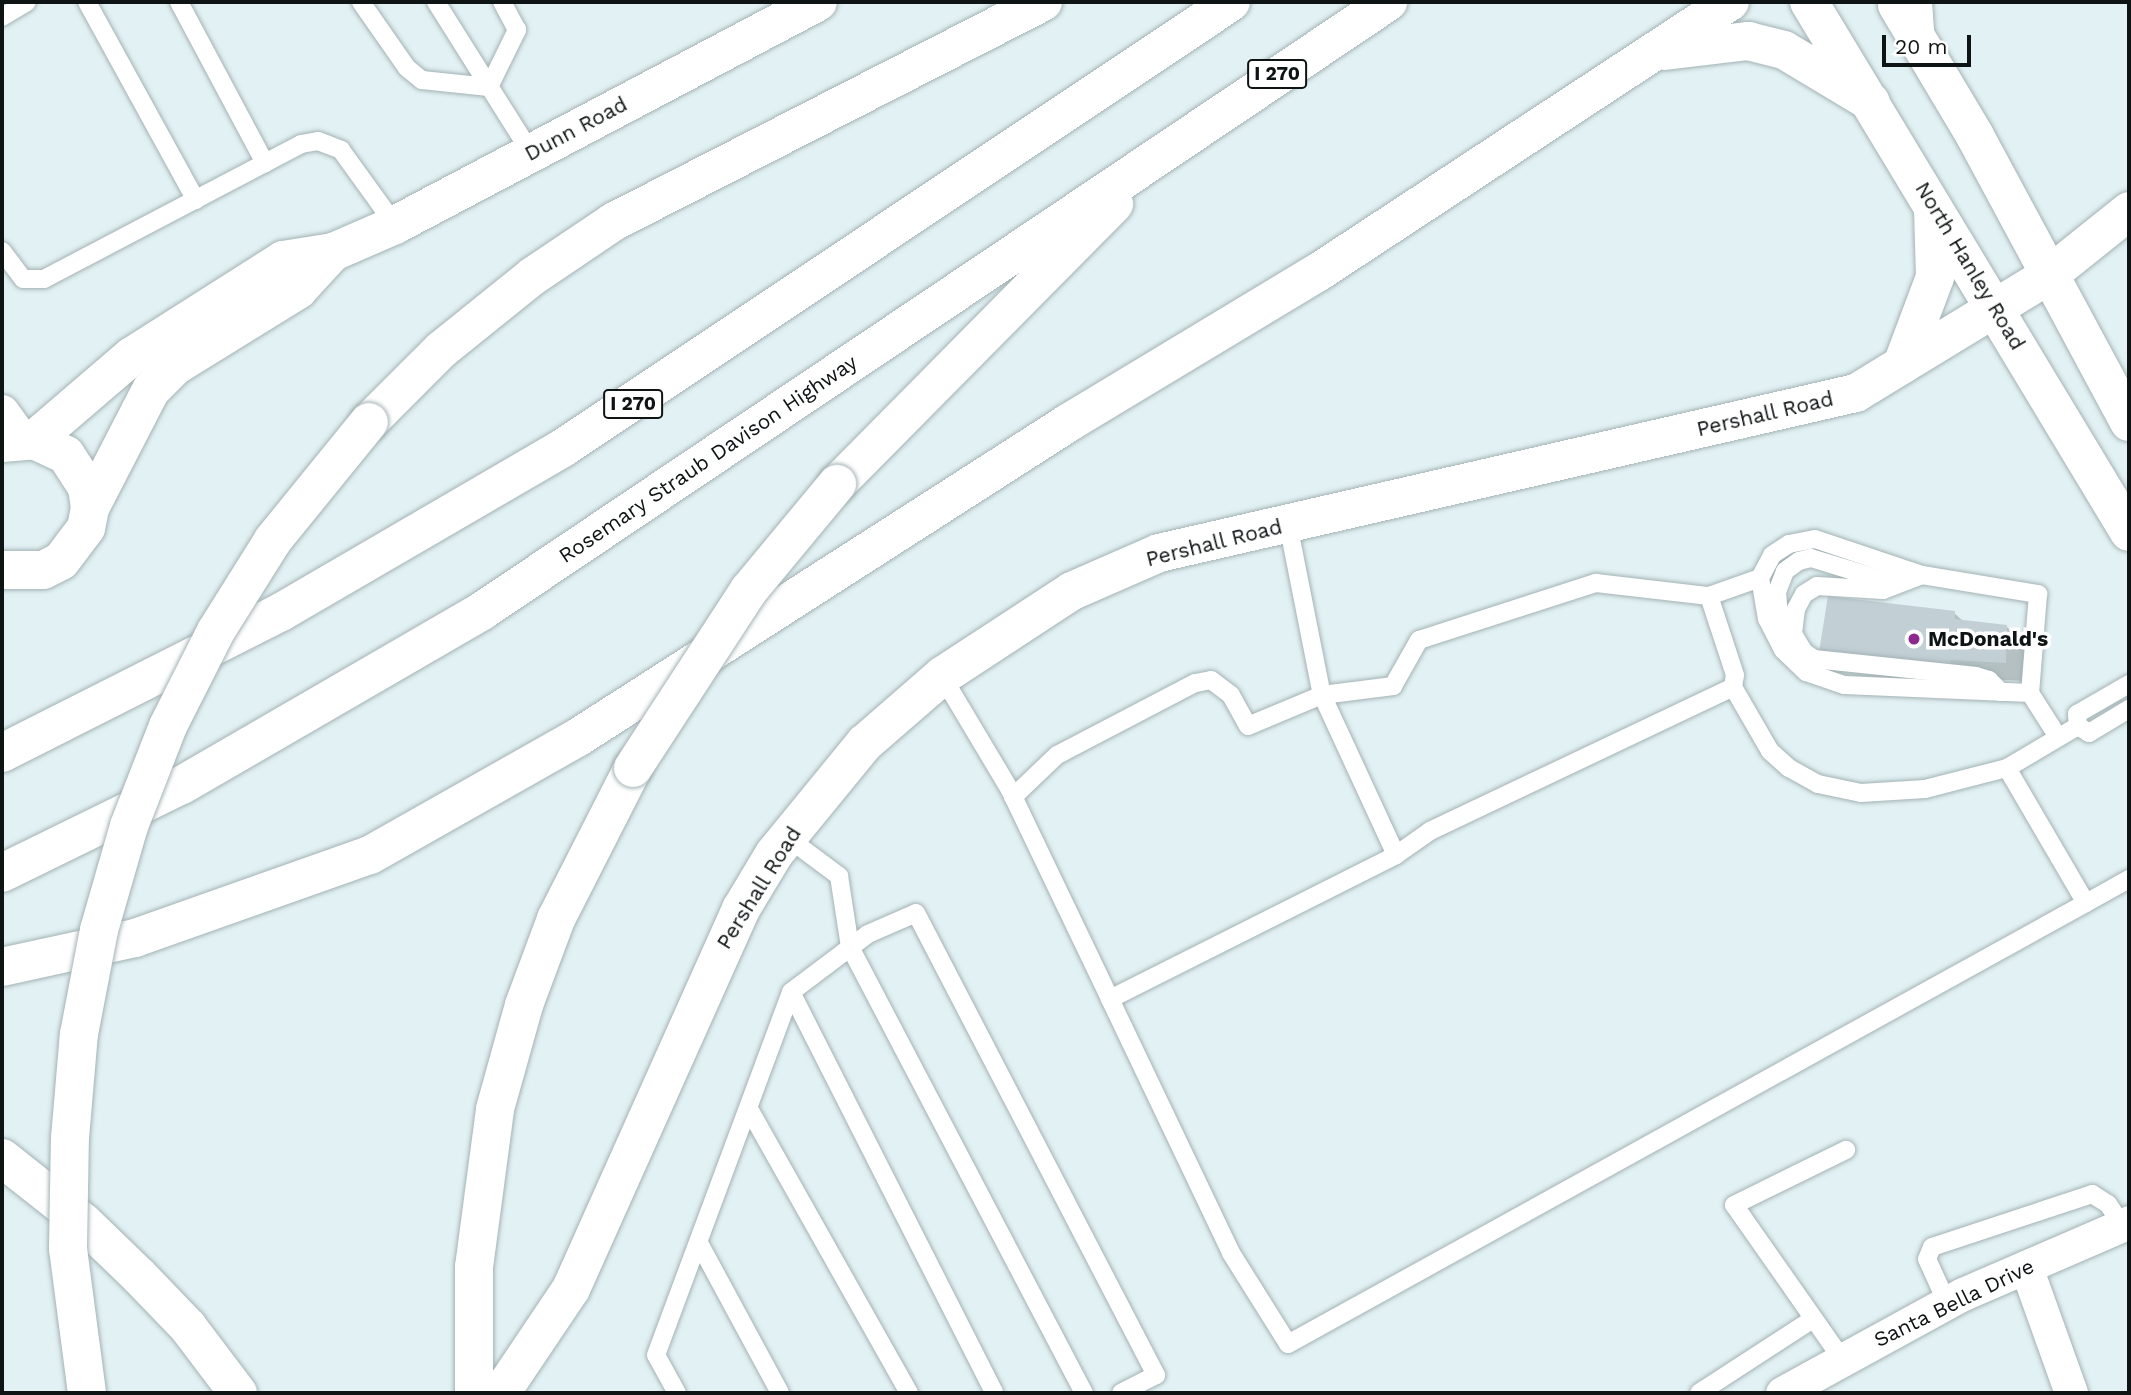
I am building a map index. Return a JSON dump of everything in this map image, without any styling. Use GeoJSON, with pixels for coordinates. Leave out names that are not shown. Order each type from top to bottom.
{"type":"FeatureCollection","features":[{"type":"Feature","properties":{"kind":"main road","name":"Dunn Road"},"geometry":{"type":"LineString","coordinates":[[15,434],[283,260],[332,252],[395,225],[818,2]]}},
{"type":"Feature","properties":{"kind":"main road"},"geometry":{"type":"LineString","coordinates":[[88,1393],[68,1248],[70,1138],[79,1034],[99,930],[139,801],[168,726],[216,631],[273,540],[369,422],[441,350],[533,276],[613,222],[1043,2]]}},
{"type":"Feature","properties":{"kind":"main road","name":"I 270"},"geometry":{"type":"LineString","coordinates":[[2,753],[281,612],[564,448],[1231,2]]}},
{"type":"Feature","properties":{"kind":"main road","name":"Rosemary Straub Davison Highway"},"geometry":{"type":"LineString","coordinates":[[2,873],[193,779],[471,618],[1388,2]]}},
{"type":"Feature","properties":{"kind":"main road"},"geometry":{"type":"LineString","coordinates":[[2,967],[135,938],[369,855],[577,738],[1068,423],[1317,273],[1730,2]]}},
{"type":"Feature","properties":{"kind":"main road","name":"North Hanley Road"},"geometry":{"type":"LineString","coordinates":[[1810,2],[2129,532]]}},
{"type":"Feature","properties":{"kind":"main road"},"geometry":{"type":"LineString","coordinates":[[1908,12],[2129,422]]}},
{"type":"Feature","properties":{"kind":"main road"},"geometry":{"type":"LineString","coordinates":[[1656,52],[1748,41],[1801,58],[1871,102]]}},
{"type":"Feature","properties":{"kind":"main road"},"geometry":{"type":"LineString","coordinates":[[474,1393],[478,1211],[495,1109],[524,1005],[581,865],[633,768],[749,590],[837,484],[1168,149]]}},
{"type":"Feature","properties":{"kind":"main road"},"geometry":{"type":"LineString","coordinates":[[1902,365],[1936,277],[1932,203]]}},
{"type":"Feature","properties":{"kind":"main road","name":"Pershall Road"},"geometry":{"type":"LineString","coordinates":[[501,1393],[571,1289],[715,960],[741,909],[788,838],[865,743],[942,676],[1072,591],[1159,553],[1856,393],[2048,276],[2129,211]]}},
{"type":"Feature","properties":{"kind":"main road","name":"Dunn Road"},"geometry":{"type":"LineString","coordinates":[[2,570],[32,572],[61,561],[86,528],[90,508],[151,390],[175,366],[298,290],[332,252]]}},
{"type":"Feature","properties":{"kind":"main road"},"geometry":{"type":"LineString","coordinates":[[15,434],[66,455],[78,468],[90,508]]}},
{"type":"Feature","properties":{"kind":"main road"},"geometry":{"type":"LineString","coordinates":[[2,1158],[83,1222],[139,1276],[188,1327],[239,1393]]}},
{"type":"Feature","properties":{"kind":"street","name":"Santa Bella Drive"},"geometry":{"type":"LineString","coordinates":[[1783,1393],[1947,1303],[2126,1224]]}},
{"type":"Feature","properties":{"kind":"street"},"geometry":{"type":"LineString","coordinates":[[2026,1267],[2071,1393]]}},
{"type":"Feature","properties":{"kind":"lane"},"geometry":{"type":"LineString","coordinates":[[2,17],[27,2]]}},
{"type":"Feature","properties":{"kind":"lane"},"geometry":{"type":"LineString","coordinates":[[87,2],[196,200]]}},
{"type":"Feature","properties":{"kind":"lane"},"geometry":{"type":"LineString","coordinates":[[179,2],[265,163]]}},
{"type":"Feature","properties":{"kind":"lane"},"geometry":{"type":"LineString","coordinates":[[362,2],[407,68],[422,80],[489,87]]}},
{"type":"Feature","properties":{"kind":"lane"},"geometry":{"type":"LineString","coordinates":[[436,2],[531,153]]}},
{"type":"Feature","properties":{"kind":"lane"},"geometry":{"type":"LineString","coordinates":[[489,87],[517,30],[502,2]]}},
{"type":"Feature","properties":{"kind":"lane"},"geometry":{"type":"LineString","coordinates":[[3,254],[23,279],[44,279],[301,144],[318,141],[341,150],[395,225]]}},
{"type":"Feature","properties":{"kind":"lane"},"geometry":{"type":"LineString","coordinates":[[1288,524],[1322,695],[1396,855]]}},
{"type":"Feature","properties":{"kind":"lane"},"geometry":{"type":"LineString","coordinates":[[2030,692],[1844,685],[1806,672],[1783,650],[1767,619],[1760,578],[1772,555],[1789,544],[1815,539],[1922,575],[2038,594],[2030,692],[2058,737]]}},
{"type":"Feature","properties":{"kind":"lane"},"geometry":{"type":"LineString","coordinates":[[1899,585],[1811,558],[1799,561],[1785,571],[1777,592],[1779,615],[1804,652],[1814,659],[1976,676],[1989,680],[2001,692]]}},
{"type":"Feature","properties":{"kind":"lane"},"geometry":{"type":"LineString","coordinates":[[1793,634],[1796,609],[1804,594],[1817,586],[1883,590],[1922,575]]}},
{"type":"Feature","properties":{"kind":"lane"},"geometry":{"type":"LineString","coordinates":[[1013,797],[1057,755],[1195,683],[1211,680],[1231,695],[1248,726],[1322,695],[1393,686],[1419,640],[1596,583],[1709,596],[1760,578]]}},
{"type":"Feature","properties":{"kind":"lane"},"geometry":{"type":"LineString","coordinates":[[1709,596],[1735,675],[1733,687],[1770,751],[1818,784],[1861,793],[1925,789],[2007,768],[2078,726]]}},
{"type":"Feature","properties":{"kind":"lane"},"geometry":{"type":"LineString","coordinates":[[942,676],[1013,797],[1231,1253],[1289,1344],[2129,880]]}},
{"type":"Feature","properties":{"kind":"lane"},"geometry":{"type":"LineString","coordinates":[[2078,726],[2077,714],[2129,684]]}},
{"type":"Feature","properties":{"kind":"lane"},"geometry":{"type":"LineString","coordinates":[[1110,999],[1396,855],[1430,831],[1733,687]]}},
{"type":"Feature","properties":{"kind":"lane"},"geometry":{"type":"LineString","coordinates":[[2078,726],[2089,733],[2129,709]]}},
{"type":"Feature","properties":{"kind":"lane"},"geometry":{"type":"LineString","coordinates":[[2007,768],[2086,903]]}},
{"type":"Feature","properties":{"kind":"lane"},"geometry":{"type":"LineString","coordinates":[[788,838],[839,876],[850,947],[1084,1393]]}},
{"type":"Feature","properties":{"kind":"lane"},"geometry":{"type":"LineString","coordinates":[[677,1393],[656,1355],[791,992],[868,934],[916,913],[1156,1375],[1121,1393]]}},
{"type":"Feature","properties":{"kind":"lane"},"geometry":{"type":"LineString","coordinates":[[791,992],[994,1393]]}},
{"type":"Feature","properties":{"kind":"lane"},"geometry":{"type":"LineString","coordinates":[[749,1109],[909,1393]]}},
{"type":"Feature","properties":{"kind":"lane"},"geometry":{"type":"LineString","coordinates":[[1842,1359],[1734,1205],[1846,1150]]}},
{"type":"Feature","properties":{"kind":"lane"},"geometry":{"type":"LineString","coordinates":[[1947,1303],[1927,1259],[1932,1247],[2092,1194],[2108,1204],[2126,1224]]}},
{"type":"Feature","properties":{"kind":"lane"},"geometry":{"type":"LineString","coordinates":[[699,1243],[780,1393]]}},
{"type":"Feature","properties":{"kind":"lane"},"geometry":{"type":"LineString","coordinates":[[1699,1393],[1812,1319]]}},
{"type":"Feature","properties":{"kind":"building","name":"McDonald's"},"geometry":{"type":"Polygon","coordinates":[[[1828,596],[1955,611],[1955,619],[2007,625],[2006,663],[1951,660],[1951,670],[1819,652],[1828,596]]]}},
{"type":"Feature","properties":{"kind":"place","name":"McDonald's"},"geometry":{"type":"Point","coordinates":[1914,639]}}]}
